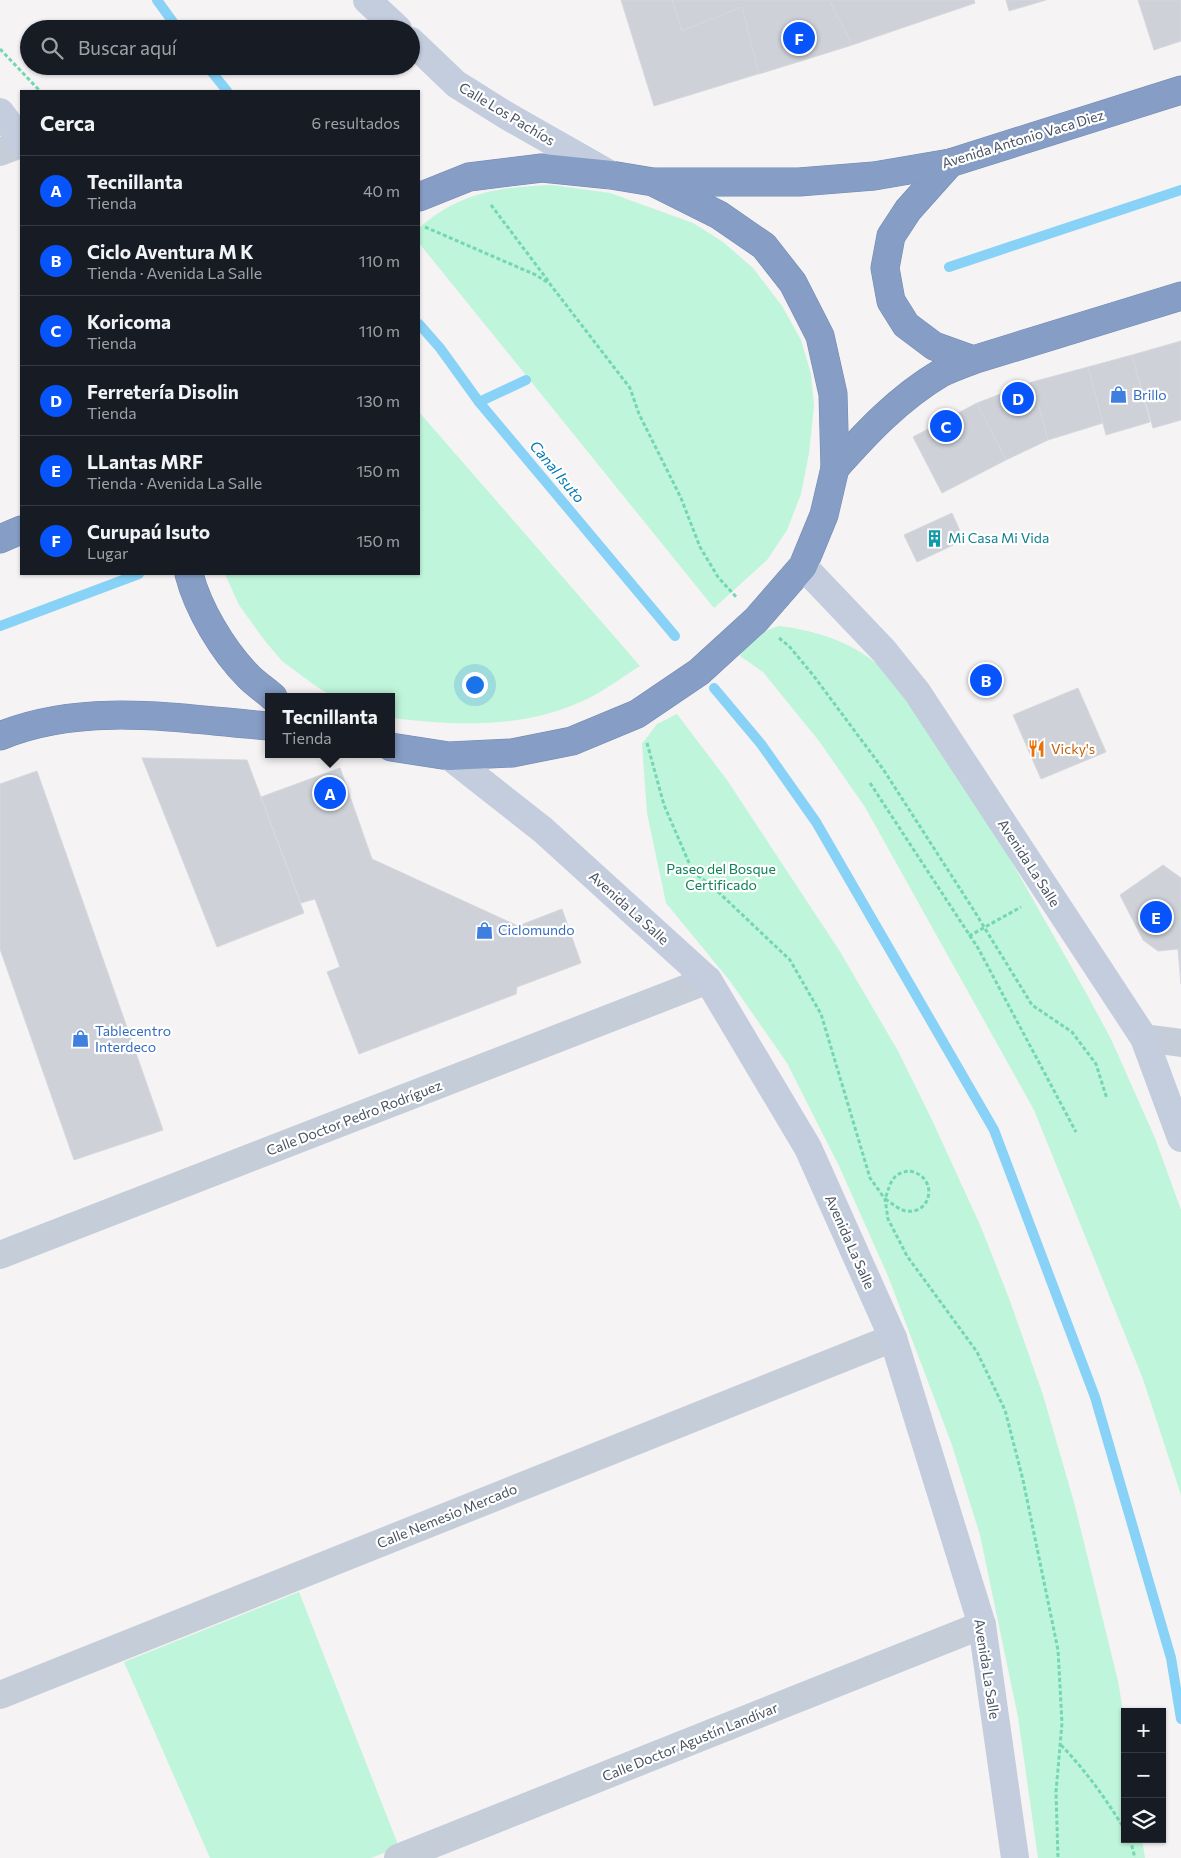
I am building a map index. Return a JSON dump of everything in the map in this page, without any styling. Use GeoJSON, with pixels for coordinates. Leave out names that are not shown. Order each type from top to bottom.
{"type":"FeatureCollection","features":[{"type":"Feature","properties":{"kind":"highway","name":"Avenida Antonio Vaca Diez"},"geometry":{"type":"LineString","coordinates":[[653,182],[799,182],[874,176],[950,163],[1181,90]]}},
{"type":"Feature","properties":{"kind":"highway"},"geometry":{"type":"LineString","coordinates":[[950,163],[908,210],[892,236],[885,268],[892,301],[906,325],[934,346],[973,360]]}},
{"type":"Feature","properties":{"kind":"highway"},"geometry":{"type":"LineString","coordinates":[[395,748],[449,756],[512,754],[572,740],[637,714],[699,672],[756,620],[803,566],[824,515],[835,468],[833,394],[820,336],[793,283],[764,246],[719,216],[653,182],[611,175],[542,168],[469,177],[420,197]]}},
{"type":"Feature","properties":{"kind":"highway"},"geometry":{"type":"LineString","coordinates":[[835,468],[869,430],[910,393],[942,372],[973,360],[1181,296]]}},
{"type":"Feature","properties":{"kind":"highway"},"geometry":{"type":"LineString","coordinates":[[0,539],[20,530]]}},
{"type":"Feature","properties":{"kind":"highway"},"geometry":{"type":"LineString","coordinates":[[189,575],[193,590],[218,638],[248,676],[268,693]]}},
{"type":"Feature","properties":{"kind":"highway"},"geometry":{"type":"LineString","coordinates":[[0,736],[42,724],[102,715],[132,715],[265,726]]}},
{"type":"Feature","properties":{"kind":"main road"},"geometry":{"type":"LineString","coordinates":[[367,0],[388,20]]}},
{"type":"Feature","properties":{"kind":"main road","name":"Calle Los Pachíos"},"geometry":{"type":"LineString","coordinates":[[420,50],[456,84],[509,117],[611,175]]}},
{"type":"Feature","properties":{"kind":"main road"},"geometry":{"type":"LineString","coordinates":[[0,112],[20,139]]}},
{"type":"Feature","properties":{"kind":"main road","name":"Avenida La Salle"},"geometry":{"type":"LineString","coordinates":[[803,566],[884,651],[917,692],[1144,1038],[1181,1138]]}},
{"type":"Feature","properties":{"kind":"main road","name":"Avenida La Salle"},"geometry":{"type":"LineString","coordinates":[[449,756],[543,830],[708,980],[808,1148],[893,1338],[982,1625],[1015,1858]]}},
{"type":"Feature","properties":{"kind":"street"},"geometry":{"type":"LineString","coordinates":[[0,152],[20,144]]}},
{"type":"Feature","properties":{"kind":"street","name":"Calle Doctor Pedro Rodríguez"},"geometry":{"type":"LineString","coordinates":[[0,1255],[708,980]]}},
{"type":"Feature","properties":{"kind":"street"},"geometry":{"type":"LineString","coordinates":[[1144,1038],[1181,1043]]}},
{"type":"Feature","properties":{"kind":"street","name":"Calle Nemesio Mercado"},"geometry":{"type":"LineString","coordinates":[[0,1695],[893,1338]]}},
{"type":"Feature","properties":{"kind":"street","name":"Calle Doctor Agustín Landívar"},"geometry":{"type":"LineString","coordinates":[[398,1858],[982,1625]]}},
{"type":"Feature","properties":{"kind":"path"},"geometry":{"type":"LineString","coordinates":[[0,49],[20,70]]}},
{"type":"Feature","properties":{"kind":"path"},"geometry":{"type":"LineString","coordinates":[[25,75],[39,90]]}},
{"type":"Feature","properties":{"kind":"path"},"geometry":{"type":"LineString","coordinates":[[469,177],[630,388],[639,414],[681,498],[700,547],[718,577],[756,620],[789,646],[819,683],[883,769],[1032,1006],[1072,1032],[1096,1064],[1107,1099]]}},
{"type":"Feature","properties":{"kind":"path"},"geometry":{"type":"LineString","coordinates":[[421,226],[536,275],[550,284]]}},
{"type":"Feature","properties":{"kind":"path"},"geometry":{"type":"LineString","coordinates":[[637,714],[664,805],[693,872],[725,898],[790,960],[821,1014],[870,1178],[885,1199],[900,1209],[908,1211],[916,1210],[928,1199],[928,1184],[918,1172],[902,1172],[896,1176],[890,1182],[885,1199],[888,1219],[908,1256],[977,1352],[1005,1410],[1023,1480],[1058,1650],[1062,1723],[1056,1792],[1058,1858]]}},
{"type":"Feature","properties":{"kind":"path"},"geometry":{"type":"LineString","coordinates":[[870,783],[982,957],[1076,1132]]}},
{"type":"Feature","properties":{"kind":"path"},"geometry":{"type":"LineString","coordinates":[[969,936],[1049,894]]}},
{"type":"Feature","properties":{"kind":"path"},"geometry":{"type":"LineString","coordinates":[[1061,1744],[1107,1800],[1121,1823]]}},
{"type":"Feature","properties":{"kind":"path"},"geometry":{"type":"LineString","coordinates":[[1131,1843],[1135,1858]]}},
{"type":"Feature","properties":{"kind":"green space"},"geometry":{"type":"Polygon","coordinates":[[[552,185],[610,193],[693,223],[723,242],[753,268],[782,306],[801,340],[811,374],[814,406],[809,453],[801,494],[787,530],[767,560],[714,608],[420,244],[420,227],[450,206],[481,194],[515,188],[552,185]]]}},
{"type":"Feature","properties":{"kind":"green space"},"geometry":{"type":"Polygon","coordinates":[[[420,413],[640,666],[591,697],[543,715],[518,720],[468,723],[442,723],[395,718],[395,693],[327,693],[282,661],[239,605],[225,575],[420,575],[420,413]]]}},
{"type":"Feature","properties":{"kind":"green space"},"geometry":{"type":"Polygon","coordinates":[[[779,626],[826,636],[856,649],[882,668],[893,680],[997,836],[1111,1039],[1155,1138],[1181,1210],[1181,1495],[1143,1379],[1034,1110],[865,807],[819,741],[763,672],[740,656],[756,637],[779,626]]]}},
{"type":"Feature","properties":{"kind":"green space","name":"Paseo del Bosque Certificado"},"geometry":{"type":"Polygon","coordinates":[[[677,714],[727,780],[839,950],[898,1051],[981,1227],[1010,1301],[1043,1395],[1075,1506],[1118,1681],[1122,1708],[1121,1843],[1143,1843],[1145,1858],[1038,1858],[1018,1717],[980,1535],[952,1445],[888,1276],[840,1168],[787,1063],[730,981],[666,903],[647,813],[642,744],[657,724],[677,714]]]}},
{"type":"Feature","properties":{"kind":"green space"},"geometry":{"type":"Polygon","coordinates":[[[299,1592],[399,1847],[371,1858],[210,1858],[124,1662],[299,1592]]]}},
{"type":"Feature","properties":{"kind":"building"},"geometry":{"type":"Polygon","coordinates":[[[621,0],[974,0],[975,3],[852,45],[654,106],[621,0]]]}},
{"type":"Feature","properties":{"kind":"building"},"geometry":{"type":"Polygon","coordinates":[[[672,0],[829,0],[852,45],[759,74],[742,7],[682,31],[672,0]]]}},
{"type":"Feature","properties":{"kind":"building"},"geometry":{"type":"Polygon","coordinates":[[[1006,0],[1046,0],[1009,11],[1006,0]]]}},
{"type":"Feature","properties":{"kind":"building"},"geometry":{"type":"Polygon","coordinates":[[[1138,0],[1181,0],[1181,41],[1154,50],[1138,0]]]}},
{"type":"Feature","properties":{"kind":"building"},"geometry":{"type":"Polygon","coordinates":[[[1181,341],[1181,420],[1153,428],[1132,355],[1181,341]]]}},
{"type":"Feature","properties":{"kind":"building","name":"Brillo"},"geometry":{"type":"Polygon","coordinates":[[[1132,355],[1150,422],[1106,435],[1088,367],[1132,355]]]}},
{"type":"Feature","properties":{"kind":"building"},"geometry":{"type":"Polygon","coordinates":[[[1088,367],[1103,423],[1048,440],[1032,382],[1088,367]]]}},
{"type":"Feature","properties":{"kind":"building"},"geometry":{"type":"Polygon","coordinates":[[[1032,382],[1048,440],[1006,460],[977,403],[1032,382]]]}},
{"type":"Feature","properties":{"kind":"building"},"geometry":{"type":"Polygon","coordinates":[[[977,403],[1006,460],[942,493],[913,437],[977,403]]]}},
{"type":"Feature","properties":{"kind":"building","name":"Mi Casa Mi Vida"},"geometry":{"type":"Polygon","coordinates":[[[952,513],[964,540],[917,562],[904,535],[952,513]]]}},
{"type":"Feature","properties":{"kind":"building"},"geometry":{"type":"Polygon","coordinates":[[[1078,688],[1106,752],[1041,779],[1013,715],[1078,688]]]}},
{"type":"Feature","properties":{"kind":"building"},"geometry":{"type":"Polygon","coordinates":[[[142,758],[247,760],[304,913],[217,947],[142,758]]]}},
{"type":"Feature","properties":{"kind":"building"},"geometry":{"type":"Polygon","coordinates":[[[340,768],[372,859],[518,926],[562,909],[581,963],[517,987],[516,994],[359,1054],[327,972],[340,967],[315,899],[301,903],[261,797],[340,768]]]}},
{"type":"Feature","properties":{"kind":"building","name":"Tablecentro Interdeco"},"geometry":{"type":"Polygon","coordinates":[[[37,771],[163,1130],[74,1160],[0,949],[0,784],[37,771]]]}},
{"type":"Feature","properties":{"kind":"building"},"geometry":{"type":"Polygon","coordinates":[[[1163,865],[1181,878],[1181,984],[1178,949],[1158,951],[1143,940],[1120,895],[1163,865]]]}},
{"type":"Feature","properties":{"kind":"waterway","name":"Canal Isuto"},"geometry":{"type":"LineString","coordinates":[[157,0],[171,20]]}},
{"type":"Feature","properties":{"kind":"waterway","name":"Canal Isuto"},"geometry":{"type":"LineString","coordinates":[[214,75],[226,90]]}},
{"type":"Feature","properties":{"kind":"waterway"},"geometry":{"type":"LineString","coordinates":[[949,267],[1181,190]]}},
{"type":"Feature","properties":{"kind":"waterway","name":"Canal Isuto"},"geometry":{"type":"LineString","coordinates":[[420,325],[440,348],[479,402],[675,636]]}},
{"type":"Feature","properties":{"kind":"waterway"},"geometry":{"type":"LineString","coordinates":[[479,402],[526,380]]}},
{"type":"Feature","properties":{"kind":"waterway"},"geometry":{"type":"LineString","coordinates":[[0,626],[136,575]]}},
{"type":"Feature","properties":{"kind":"waterway"},"geometry":{"type":"LineString","coordinates":[[714,688],[761,744],[816,822],[994,1130],[1095,1397],[1171,1658],[1181,1719]]}},
{"type":"Feature","properties":{"kind":"place","name":"Curupaú Isuto"},"geometry":{"type":"Point","coordinates":[799,38]}},
{"type":"Feature","properties":{"kind":"place","name":"Brillo"},"geometry":{"type":"Point","coordinates":[1119,395]}},
{"type":"Feature","properties":{"kind":"place","name":"Ferretería Disolin"},"geometry":{"type":"Point","coordinates":[1018,398]}},
{"type":"Feature","properties":{"kind":"place","name":"Koricoma"},"geometry":{"type":"Point","coordinates":[946,426]}},
{"type":"Feature","properties":{"kind":"place","name":"Mi Casa Mi Vida"},"geometry":{"type":"Point","coordinates":[934,538]}},
{"type":"Feature","properties":{"kind":"place","name":"Ciclo Aventura M K"},"geometry":{"type":"Point","coordinates":[986,680]}},
{"type":"Feature","properties":{"kind":"place","name":"Vicky's"},"geometry":{"type":"Point","coordinates":[1037,749]}},
{"type":"Feature","properties":{"kind":"place","name":"Tecnillanta"},"geometry":{"type":"Point","coordinates":[330,793]}},
{"type":"Feature","properties":{"kind":"place","name":"LLantas MRF"},"geometry":{"type":"Point","coordinates":[1156,917]}},
{"type":"Feature","properties":{"kind":"place","name":"Ciclomundo"},"geometry":{"type":"Point","coordinates":[484,930]}},
{"type":"Feature","properties":{"kind":"place","name":"Tablecentro Interdeco"},"geometry":{"type":"Point","coordinates":[81,1039]}}]}
